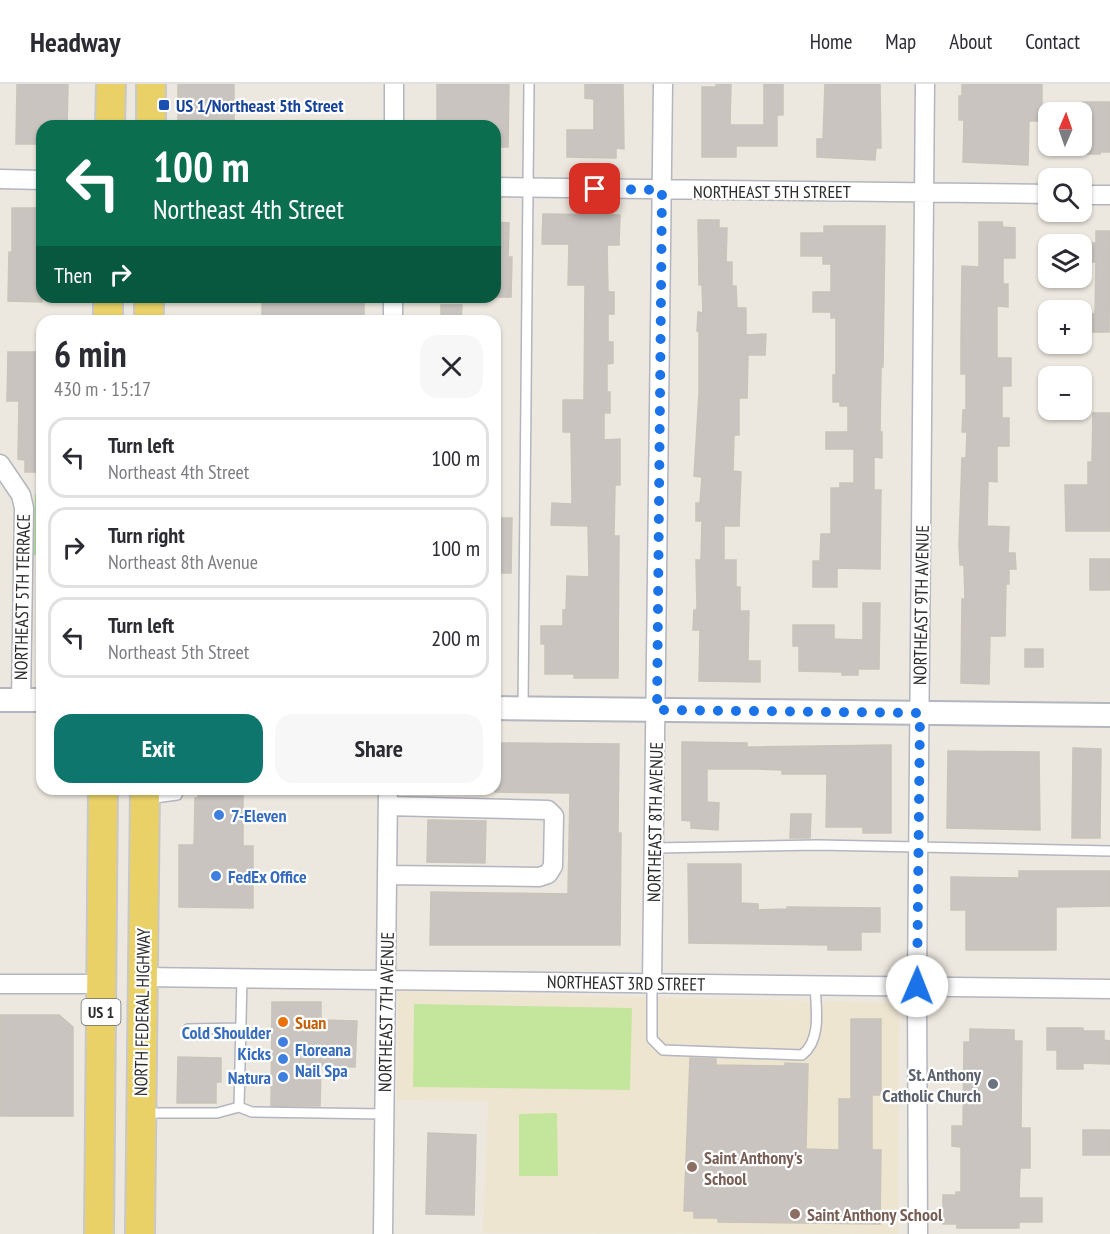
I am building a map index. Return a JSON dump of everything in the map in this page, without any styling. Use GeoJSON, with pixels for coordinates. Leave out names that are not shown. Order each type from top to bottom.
{"type":"FeatureCollection","features":[{"type":"Feature","properties":{"kind":"main road"},"geometry":{"type":"LineString","coordinates":[[111,84],[111,120]]}},
{"type":"Feature","properties":{"kind":"main road"},"geometry":{"type":"LineString","coordinates":[[151,84],[151,120]]}},
{"type":"Feature","properties":{"kind":"main road","name":"US 1"},"geometry":{"type":"LineString","coordinates":[[99,1234],[103,795]]}},
{"type":"Feature","properties":{"kind":"main road","name":"NORTH FEDERAL HIGHWAY"},"geometry":{"type":"LineString","coordinates":[[140,1234],[145,795]]}},
{"type":"Feature","properties":{"kind":"main road"},"geometry":{"type":"LineString","coordinates":[[102,984],[113,994],[142,1049]]}},
{"type":"Feature","properties":{"kind":"street"},"geometry":{"type":"LineString","coordinates":[[394,84],[394,120]]}},
{"type":"Feature","properties":{"kind":"street","name":"NORTHEAST 8TH AVENUE"},"geometry":{"type":"LineString","coordinates":[[652,983],[663,84]]}},
{"type":"Feature","properties":{"kind":"street","name":"NORTHEAST 9TH AVENUE"},"geometry":{"type":"LineString","coordinates":[[918,1234],[917,986],[925,84]]}},
{"type":"Feature","properties":{"kind":"street"},"geometry":{"type":"LineString","coordinates":[[0,179],[36,180]]}},
{"type":"Feature","properties":{"kind":"street","name":"NORTHEAST 5TH STREET"},"geometry":{"type":"LineString","coordinates":[[501,187],[1038,194]]}},
{"type":"Feature","properties":{"kind":"street"},"geometry":{"type":"LineString","coordinates":[[1092,195],[1110,195]]}},
{"type":"Feature","properties":{"kind":"street","name":"NORTHEAST 5TH TERRACE"},"geometry":{"type":"LineString","coordinates":[[0,464],[21,495],[24,508],[21,700]]}},
{"type":"Feature","properties":{"kind":"street"},"geometry":{"type":"LineString","coordinates":[[501,708],[1110,715]]}},
{"type":"Feature","properties":{"kind":"street"},"geometry":{"type":"LineString","coordinates":[[387,875],[539,877],[548,874],[553,866],[554,816],[548,810],[542,809],[388,798]]}},
{"type":"Feature","properties":{"kind":"street","name":"NORTHEAST 7TH AVENUE"},"geometry":{"type":"LineString","coordinates":[[383,1234],[388,798]]}},
{"type":"Feature","properties":{"kind":"street","name":"NORTHEAST 3RD STREET"},"geometry":{"type":"LineString","coordinates":[[142,977],[1110,989]]}},
{"type":"Feature","properties":{"kind":"street"},"geometry":{"type":"LineString","coordinates":[[0,984],[102,984]]}},
{"type":"Feature","properties":{"kind":"lane"},"geometry":{"type":"LineString","coordinates":[[523,708],[529,84]]}},
{"type":"Feature","properties":{"kind":"lane"},"geometry":{"type":"LineString","coordinates":[[655,848],[918,847],[1110,850]]}},
{"type":"Feature","properties":{"kind":"lane"},"geometry":{"type":"LineString","coordinates":[[240,1107],[242,978]]}},
{"type":"Feature","properties":{"kind":"lane"},"geometry":{"type":"LineString","coordinates":[[652,983],[652,1039],[663,1050],[802,1055],[813,1042],[816,1033],[815,985]]}},
{"type":"Feature","properties":{"kind":"lane"},"geometry":{"type":"LineString","coordinates":[[188,1029],[241,1028]]}},
{"type":"Feature","properties":{"kind":"lane"},"geometry":{"type":"LineString","coordinates":[[141,1113],[217,1113],[240,1107],[252,1112],[384,1114]]}},
{"type":"Feature","properties":{"kind":"shaded area","name":"Saint Anthony's School"},"geometry":{"type":"Polygon","coordinates":[[[398,991],[899,1003],[898,1234],[483,1233],[488,1101],[397,1100],[398,991]]]}},
{"type":"Feature","properties":{"kind":"green space"},"geometry":{"type":"Polygon","coordinates":[[[35,494],[36,494],[36,555],[34,555],[35,494]]]}},
{"type":"Feature","properties":{"kind":"green space"},"geometry":{"type":"Polygon","coordinates":[[[414,1004],[632,1008],[630,1090],[413,1087],[414,1004]]]}},
{"type":"Feature","properties":{"kind":"green space"},"geometry":{"type":"Polygon","coordinates":[[[557,1113],[558,1176],[519,1176],[519,1114],[557,1113]]]}},
{"type":"Feature","properties":{"kind":"building"},"geometry":{"type":"Polygon","coordinates":[[[17,84],[68,84],[67,120],[36,120],[36,144],[16,144],[17,84]]]}},
{"type":"Feature","properties":{"kind":"building"},"geometry":{"type":"Polygon","coordinates":[[[178,84],[234,84],[234,120],[178,120],[178,84]]]}},
{"type":"Feature","properties":{"kind":"building"},"geometry":{"type":"Polygon","coordinates":[[[437,84],[509,84],[508,147],[501,147],[501,120],[437,120],[437,84]]]}},
{"type":"Feature","properties":{"kind":"building"},"geometry":{"type":"Polygon","coordinates":[[[585,84],[623,84],[624,149],[616,148],[616,158],[567,157],[567,130],[594,130],[594,99],[585,98],[585,84]]]}},
{"type":"Feature","properties":{"kind":"building"},"geometry":{"type":"Polygon","coordinates":[[[716,84],[731,84],[730,125],[764,125],[764,84],[783,84],[783,115],[777,115],[777,146],[736,146],[736,157],[702,157],[702,87],[716,87],[716,84]]]}},
{"type":"Feature","properties":{"kind":"building"},"geometry":{"type":"Polygon","coordinates":[[[825,84],[880,84],[881,148],[876,148],[875,160],[817,157],[817,139],[823,139],[825,84]]]}},
{"type":"Feature","properties":{"kind":"building"},"geometry":{"type":"Polygon","coordinates":[[[962,84],[1042,84],[1042,102],[1038,102],[1038,121],[1029,121],[1028,165],[963,162],[964,120],[959,120],[959,96],[962,96],[962,84]]]}},
{"type":"Feature","properties":{"kind":"building"},"geometry":{"type":"Polygon","coordinates":[[[1092,102],[1110,102],[1110,152],[1100,152],[1100,154],[1092,154],[1092,102]]]}},
{"type":"Feature","properties":{"kind":"building"},"geometry":{"type":"Polygon","coordinates":[[[12,208],[36,208],[36,302],[8,301],[9,252],[12,252],[12,208]]]}},
{"type":"Feature","properties":{"kind":"building"},"geometry":{"type":"Polygon","coordinates":[[[543,214],[620,215],[619,245],[607,245],[608,292],[614,292],[614,314],[608,314],[608,342],[613,342],[613,363],[607,364],[610,413],[604,413],[604,440],[620,439],[620,485],[615,485],[614,536],[619,536],[618,678],[574,678],[574,674],[545,674],[545,644],[541,644],[541,626],[563,626],[567,576],[589,577],[588,526],[551,525],[552,503],[572,504],[571,432],[563,432],[563,400],[584,400],[585,285],[568,285],[569,244],[542,244],[543,214]]]}},
{"type":"Feature","properties":{"kind":"building"},"geometry":{"type":"Polygon","coordinates":[[[698,220],[719,220],[719,228],[727,228],[726,262],[732,262],[732,286],[736,286],[737,308],[746,308],[746,335],[766,334],[765,355],[748,355],[747,398],[739,398],[739,435],[734,435],[733,471],[741,472],[739,526],[724,526],[724,560],[736,560],[736,587],[740,587],[740,611],[749,611],[748,661],[760,661],[760,682],[699,681],[700,630],[693,630],[694,610],[697,610],[696,560],[701,560],[702,521],[696,521],[696,503],[700,503],[702,477],[694,476],[699,393],[698,312],[703,313],[702,284],[699,285],[698,220]]]}},
{"type":"Feature","properties":{"kind":"building"},"geometry":{"type":"Polygon","coordinates":[[[501,222],[509,223],[508,257],[512,257],[511,297],[501,297],[501,222]]]}},
{"type":"Feature","properties":{"kind":"building"},"geometry":{"type":"Polygon","coordinates":[[[979,222],[1002,222],[1003,227],[1015,228],[1015,258],[1003,258],[1003,284],[1008,284],[1008,307],[997,306],[997,358],[1011,358],[1011,386],[1002,386],[1002,418],[1009,418],[1009,446],[997,446],[997,482],[988,481],[987,526],[1009,527],[1008,553],[1015,553],[1016,569],[1009,569],[1009,584],[1006,584],[1005,636],[990,636],[989,684],[961,683],[962,599],[965,599],[964,565],[960,565],[959,544],[962,458],[966,458],[967,432],[962,432],[963,410],[966,410],[966,374],[961,374],[962,266],[979,267],[979,222]]]}},
{"type":"Feature","properties":{"kind":"building"},"geometry":{"type":"Polygon","coordinates":[[[824,226],[885,226],[880,432],[882,432],[882,458],[874,457],[874,490],[881,490],[880,569],[837,568],[837,587],[813,587],[813,561],[820,561],[821,534],[831,534],[831,488],[840,488],[840,483],[854,483],[854,449],[826,449],[826,432],[848,432],[848,406],[840,406],[840,402],[833,402],[833,375],[836,375],[836,318],[831,318],[831,312],[813,312],[813,292],[831,292],[831,264],[823,264],[823,256],[801,256],[801,233],[824,233],[824,226]]]}},
{"type":"Feature","properties":{"kind":"building"},"geometry":{"type":"Polygon","coordinates":[[[1096,231],[1110,231],[1109,332],[1092,332],[1092,314],[1095,314],[1096,262],[1092,262],[1092,243],[1096,243],[1096,231]]]}},
{"type":"Feature","properties":{"kind":"building"},"geometry":{"type":"Polygon","coordinates":[[[262,303],[364,303],[364,315],[262,315],[262,303]]]}},
{"type":"Feature","properties":{"kind":"building"},"geometry":{"type":"Polygon","coordinates":[[[441,305],[462,305],[461,315],[441,315],[441,305]]]}},
{"type":"Feature","properties":{"kind":"building"},"geometry":{"type":"Polygon","coordinates":[[[8,352],[36,352],[36,472],[25,472],[25,460],[18,459],[19,401],[7,401],[8,352]]]}},
{"type":"Feature","properties":{"kind":"building"},"geometry":{"type":"Polygon","coordinates":[[[1093,413],[1110,413],[1110,531],[1066,531],[1065,485],[1088,485],[1088,462],[1092,462],[1093,413]]]}},
{"type":"Feature","properties":{"kind":"building"},"geometry":{"type":"Polygon","coordinates":[[[501,518],[512,518],[511,573],[501,573],[501,518]]]}},
{"type":"Feature","properties":{"kind":"building"},"geometry":{"type":"Polygon","coordinates":[[[1090,559],[1110,559],[1110,590],[1090,590],[1090,559]]]}},
{"type":"Feature","properties":{"kind":"building"},"geometry":{"type":"Polygon","coordinates":[[[863,603],[880,603],[879,669],[858,669],[858,675],[842,675],[842,672],[799,671],[799,646],[793,646],[793,625],[834,625],[834,639],[863,640],[863,603]]]}},
{"type":"Feature","properties":{"kind":"building"},"geometry":{"type":"Polygon","coordinates":[[[1025,649],[1043,649],[1043,667],[1025,667],[1025,649]]]}},
{"type":"Feature","properties":{"kind":"building"},"geometry":{"type":"Polygon","coordinates":[[[682,742],[747,743],[747,747],[891,745],[891,833],[863,833],[863,827],[826,827],[827,774],[782,774],[782,770],[756,769],[707,769],[707,802],[719,803],[718,830],[691,828],[691,821],[682,820],[682,742]]]}},
{"type":"Feature","properties":{"kind":"building"},"geometry":{"type":"Polygon","coordinates":[[[501,743],[619,744],[620,945],[430,945],[431,892],[568,894],[570,793],[501,792],[501,743]]]}},
{"type":"Feature","properties":{"kind":"building"},"geometry":{"type":"Polygon","coordinates":[[[1073,748],[1101,749],[1100,838],[1072,838],[1073,748]]]}},
{"type":"Feature","properties":{"kind":"building"},"geometry":{"type":"Polygon","coordinates":[[[948,751],[1039,752],[1040,830],[947,828],[948,751]]]}},
{"type":"Feature","properties":{"kind":"building","name":"FedEx Office"},"geometry":{"type":"Polygon","coordinates":[[[198,795],[243,795],[243,846],[253,846],[253,908],[179,907],[179,845],[194,845],[195,798],[198,798],[198,795]]]}},
{"type":"Feature","properties":{"kind":"building"},"geometry":{"type":"Polygon","coordinates":[[[791,814],[811,814],[810,838],[790,838],[791,814]]]}},
{"type":"Feature","properties":{"kind":"building"},"geometry":{"type":"Polygon","coordinates":[[[428,820],[486,821],[485,863],[427,862],[428,820]]]}},
{"type":"Feature","properties":{"kind":"building"},"geometry":{"type":"Polygon","coordinates":[[[688,864],[741,864],[741,903],[758,904],[758,910],[787,909],[787,907],[880,908],[880,932],[861,932],[861,950],[828,950],[828,945],[689,943],[688,864]]]}},
{"type":"Feature","properties":{"kind":"building"},"geometry":{"type":"Polygon","coordinates":[[[1019,871],[1110,871],[1110,906],[1056,907],[1056,950],[966,950],[966,910],[951,910],[951,877],[1019,878],[1019,871]]]}},
{"type":"Feature","properties":{"kind":"building"},"geometry":{"type":"Polygon","coordinates":[[[272,1002],[321,1002],[321,1020],[357,1021],[355,1067],[321,1066],[320,1106],[271,1106],[272,1002]]]}},
{"type":"Feature","properties":{"kind":"building"},"geometry":{"type":"Polygon","coordinates":[[[0,1015],[59,1015],[73,1027],[73,1116],[0,1116],[0,1015]]]}},
{"type":"Feature","properties":{"kind":"building"},"geometry":{"type":"Polygon","coordinates":[[[851,1019],[881,1019],[881,1095],[872,1095],[872,1150],[881,1150],[880,1224],[718,1222],[718,1218],[694,1218],[694,1211],[684,1211],[690,1058],[716,1059],[716,1065],[808,1064],[806,1149],[839,1150],[839,1099],[851,1099],[851,1019]]]}},
{"type":"Feature","properties":{"kind":"building"},"geometry":{"type":"Polygon","coordinates":[[[1047,1028],[1083,1028],[1083,1031],[1104,1031],[1104,1040],[1110,1041],[1110,1064],[1083,1063],[1083,1069],[1057,1069],[1057,1050],[1047,1050],[1047,1028]]]}},
{"type":"Feature","properties":{"kind":"building","name":"St. Anthony Catholic Church"},"geometry":{"type":"Polygon","coordinates":[[[970,1029],[1014,1030],[1014,1041],[1022,1041],[1021,1128],[1030,1128],[1030,1168],[1020,1168],[1019,1198],[1042,1198],[1042,1222],[1019,1222],[1019,1228],[957,1228],[957,1224],[943,1224],[943,1195],[956,1195],[956,1192],[961,1192],[961,1147],[952,1146],[952,1126],[963,1126],[964,1042],[970,1042],[970,1029]]]}},
{"type":"Feature","properties":{"kind":"building"},"geometry":{"type":"Polygon","coordinates":[[[178,1057],[221,1058],[221,1082],[216,1082],[216,1103],[177,1103],[178,1057]]]}},
{"type":"Feature","properties":{"kind":"building"},"geometry":{"type":"Polygon","coordinates":[[[1083,1130],[1110,1130],[1110,1155],[1083,1155],[1083,1130]]]}},
{"type":"Feature","properties":{"kind":"building"},"geometry":{"type":"Polygon","coordinates":[[[428,1133],[476,1135],[474,1215],[426,1214],[428,1133]]]}},
{"type":"Feature","properties":{"kind":"place","name":"US 1/Northeast 5th Street"},"geometry":{"type":"Point","coordinates":[164,105]}},
{"type":"Feature","properties":{"kind":"place","name":"7-Eleven"},"geometry":{"type":"Point","coordinates":[219,815]}},
{"type":"Feature","properties":{"kind":"place","name":"FedEx Office"},"geometry":{"type":"Point","coordinates":[216,876]}},
{"type":"Feature","properties":{"kind":"place","name":"Suan"},"geometry":{"type":"Point","coordinates":[283,1022]}},
{"type":"Feature","properties":{"kind":"place","name":"Cold Shoulder Kicks"},"geometry":{"type":"Point","coordinates":[283,1042]}},
{"type":"Feature","properties":{"kind":"place","name":"Floreana Nail Spa"},"geometry":{"type":"Point","coordinates":[283,1059]}},
{"type":"Feature","properties":{"kind":"place","name":"Natura"},"geometry":{"type":"Point","coordinates":[283,1077]}},
{"type":"Feature","properties":{"kind":"place","name":"St. Anthony Catholic Church"},"geometry":{"type":"Point","coordinates":[993,1084]}},
{"type":"Feature","properties":{"kind":"place","name":"Saint Anthony's School"},"geometry":{"type":"Point","coordinates":[692,1167]}},
{"type":"Feature","properties":{"kind":"place","name":"Saint Anthony School"},"geometry":{"type":"Point","coordinates":[795,1214]}},
{"type":"Feature","properties":{"kind":"route"},"geometry":{"type":"LineString","coordinates":[[595,189],[662,190],[657,710],[920,713],[917,986]]}}]}
